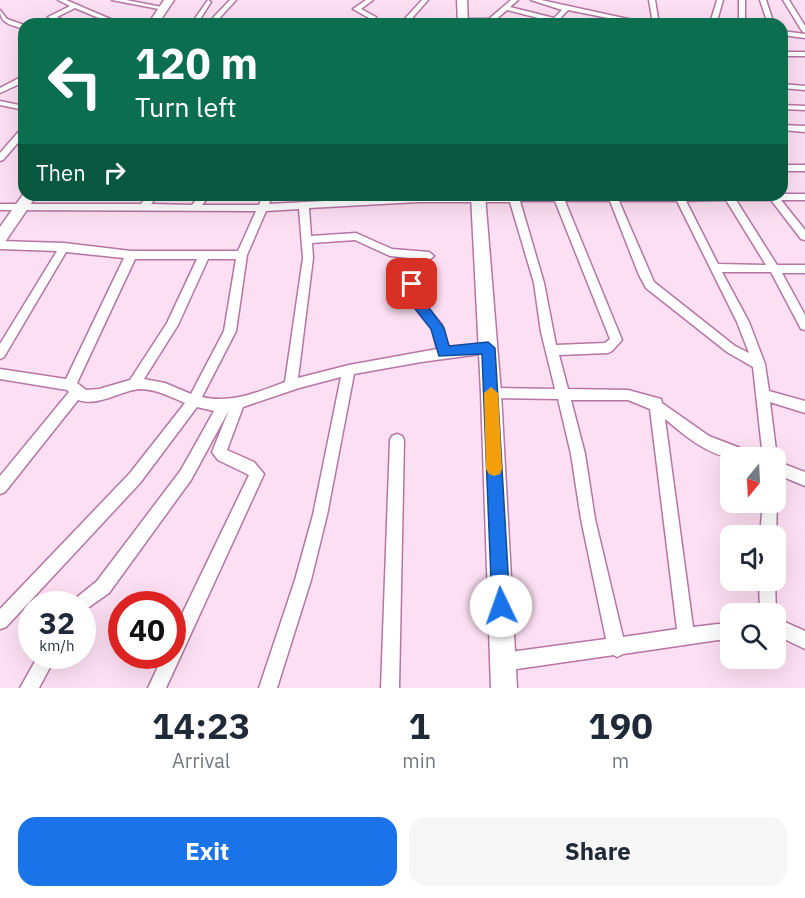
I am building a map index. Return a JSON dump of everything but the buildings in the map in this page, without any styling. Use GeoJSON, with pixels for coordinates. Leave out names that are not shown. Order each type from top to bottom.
{"type":"FeatureCollection","features":[{"type":"Feature","properties":{"kind":"street"},"geometry":{"type":"LineString","coordinates":[[62,0],[104,18]]}},
{"type":"Feature","properties":{"kind":"street"},"geometry":{"type":"LineString","coordinates":[[115,0],[166,4],[157,18]]}},
{"type":"Feature","properties":{"kind":"street"},"geometry":{"type":"LineString","coordinates":[[216,18],[233,0]]}},
{"type":"Feature","properties":{"kind":"street"},"geometry":{"type":"LineString","coordinates":[[370,0],[356,9],[372,18]]}},
{"type":"Feature","properties":{"kind":"street"},"geometry":{"type":"LineString","coordinates":[[408,18],[425,0]]}},
{"type":"Feature","properties":{"kind":"street"},"geometry":{"type":"LineString","coordinates":[[462,0],[463,18]]}},
{"type":"Feature","properties":{"kind":"street"},"geometry":{"type":"LineString","coordinates":[[494,18],[514,0]]}},
{"type":"Feature","properties":{"kind":"street"},"geometry":{"type":"LineString","coordinates":[[534,0],[618,18]]}},
{"type":"Feature","properties":{"kind":"street"},"geometry":{"type":"LineString","coordinates":[[556,18],[569,0]]}},
{"type":"Feature","properties":{"kind":"street"},"geometry":{"type":"LineString","coordinates":[[652,0],[655,18]]}},
{"type":"Feature","properties":{"kind":"street"},"geometry":{"type":"LineString","coordinates":[[715,18],[720,0]]}},
{"type":"Feature","properties":{"kind":"street"},"geometry":{"type":"LineString","coordinates":[[742,0],[742,18]]}},
{"type":"Feature","properties":{"kind":"street"},"geometry":{"type":"LineString","coordinates":[[763,0],[769,18]]}},
{"type":"Feature","properties":{"kind":"street"},"geometry":{"type":"LineString","coordinates":[[786,0],[805,31]]}},
{"type":"Feature","properties":{"kind":"street"},"geometry":{"type":"LineString","coordinates":[[198,18],[208,2]]}},
{"type":"Feature","properties":{"kind":"street"},"geometry":{"type":"LineString","coordinates":[[54,18],[51,17],[75,6]]}},
{"type":"Feature","properties":{"kind":"street"},"geometry":{"type":"LineString","coordinates":[[505,8],[539,18]]}},
{"type":"Feature","properties":{"kind":"street"},"geometry":{"type":"LineString","coordinates":[[0,12],[5,20],[18,25]]}},
{"type":"Feature","properties":{"kind":"street"},"geometry":{"type":"LineString","coordinates":[[788,34],[805,36]]}},
{"type":"Feature","properties":{"kind":"street"},"geometry":{"type":"LineString","coordinates":[[788,54],[805,54]]}},
{"type":"Feature","properties":{"kind":"street"},"geometry":{"type":"LineString","coordinates":[[0,91],[18,82]]}},
{"type":"Feature","properties":{"kind":"street"},"geometry":{"type":"LineString","coordinates":[[788,87],[805,88]]}},
{"type":"Feature","properties":{"kind":"street"},"geometry":{"type":"LineString","coordinates":[[0,104],[18,107]]}},
{"type":"Feature","properties":{"kind":"street"},"geometry":{"type":"LineString","coordinates":[[788,107],[805,108]]}},
{"type":"Feature","properties":{"kind":"street"},"geometry":{"type":"LineString","coordinates":[[788,128],[805,129]]}},
{"type":"Feature","properties":{"kind":"street"},"geometry":{"type":"LineString","coordinates":[[0,158],[18,138]]}},
{"type":"Feature","properties":{"kind":"street"},"geometry":{"type":"LineString","coordinates":[[788,168],[805,168]]}},
{"type":"Feature","properties":{"kind":"street"},"geometry":{"type":"LineString","coordinates":[[788,197],[805,197]]}},
{"type":"Feature","properties":{"kind":"street"},"geometry":{"type":"LineString","coordinates":[[0,207],[23,201]]}},
{"type":"Feature","properties":{"kind":"street"},"geometry":{"type":"LineString","coordinates":[[0,238],[26,201]]}},
{"type":"Feature","properties":{"kind":"street"},"geometry":{"type":"LineString","coordinates":[[37,201],[143,208],[260,208],[326,201]]}},
{"type":"Feature","properties":{"kind":"street"},"geometry":{"type":"LineString","coordinates":[[88,206],[91,201]]}},
{"type":"Feature","properties":{"kind":"street"},"geometry":{"type":"LineString","coordinates":[[143,208],[148,201]]}},
{"type":"Feature","properties":{"kind":"street"},"geometry":{"type":"LineString","coordinates":[[194,208],[200,201]]}},
{"type":"Feature","properties":{"kind":"street"},"geometry":{"type":"LineString","coordinates":[[0,621],[135,478],[193,403],[230,332],[242,255],[264,201]]}},
{"type":"Feature","properties":{"kind":"street"},"geometry":{"type":"LineString","coordinates":[[479,201],[491,393],[504,688]]}},
{"type":"Feature","properties":{"kind":"street"},"geometry":{"type":"LineString","coordinates":[[515,201],[539,283],[551,350],[578,454],[588,519],[616,648]]}},
{"type":"Feature","properties":{"kind":"street"},"geometry":{"type":"LineString","coordinates":[[551,350],[608,348],[616,340],[560,201]]}},
{"type":"Feature","properties":{"kind":"street"},"geometry":{"type":"LineString","coordinates":[[615,201],[650,285],[731,349],[759,364]]}},
{"type":"Feature","properties":{"kind":"street"},"geometry":{"type":"LineString","coordinates":[[687,201],[715,268],[743,322],[759,364],[769,447]]}},
{"type":"Feature","properties":{"kind":"street"},"geometry":{"type":"LineString","coordinates":[[732,201],[775,270],[805,326]]}},
{"type":"Feature","properties":{"kind":"street"},"geometry":{"type":"LineString","coordinates":[[777,201],[805,237]]}},
{"type":"Feature","properties":{"kind":"street"},"geometry":{"type":"LineString","coordinates":[[291,385],[309,240],[304,204]]}},
{"type":"Feature","properties":{"kind":"street"},"geometry":{"type":"LineString","coordinates":[[309,240],[356,236],[390,252],[429,256]]}},
{"type":"Feature","properties":{"kind":"street"},"geometry":{"type":"LineString","coordinates":[[0,245],[64,247],[131,255],[203,257],[242,255]]}},
{"type":"Feature","properties":{"kind":"street"},"geometry":{"type":"LineString","coordinates":[[0,354],[64,247]]}},
{"type":"Feature","properties":{"kind":"street"},"geometry":{"type":"LineString","coordinates":[[0,487],[73,389],[131,255]]}},
{"type":"Feature","properties":{"kind":"street"},"geometry":{"type":"LineString","coordinates":[[134,384],[172,325],[203,257]]}},
{"type":"Feature","properties":{"kind":"street"},"geometry":{"type":"LineString","coordinates":[[715,268],[805,269]]}},
{"type":"Feature","properties":{"kind":"street"},"geometry":{"type":"LineString","coordinates":[[412,284],[417,302],[438,328],[444,352]]}},
{"type":"Feature","properties":{"kind":"street"},"geometry":{"type":"LineString","coordinates":[[0,374],[73,389],[83,396],[101,396],[134,384],[171,390],[193,403],[231,404],[349,370],[444,352],[488,348]]}},
{"type":"Feature","properties":{"kind":"street"},"geometry":{"type":"LineString","coordinates":[[268,688],[303,580],[320,515],[349,370]]}},
{"type":"Feature","properties":{"kind":"street"},"geometry":{"type":"LineString","coordinates":[[491,393],[628,395],[656,403],[705,440],[722,447]]}},
{"type":"Feature","properties":{"kind":"street"},"geometry":{"type":"LineString","coordinates":[[763,395],[805,407]]}},
{"type":"Feature","properties":{"kind":"street"},"geometry":{"type":"LineString","coordinates":[[656,403],[686,637]]}},
{"type":"Feature","properties":{"kind":"street"},"geometry":{"type":"LineString","coordinates":[[96,593],[103,587],[186,475],[231,404]]}},
{"type":"Feature","properties":{"kind":"street"},"geometry":{"type":"LineString","coordinates":[[186,625],[257,474],[253,469],[223,457],[219,452],[231,404]]}},
{"type":"Feature","properties":{"kind":"street"},"geometry":{"type":"LineString","coordinates":[[390,688],[397,440]]}},
{"type":"Feature","properties":{"kind":"street"},"geometry":{"type":"LineString","coordinates":[[786,472],[805,479]]}},
{"type":"Feature","properties":{"kind":"street"},"geometry":{"type":"LineString","coordinates":[[786,631],[805,640]]}},
{"type":"Feature","properties":{"kind":"street"},"geometry":{"type":"LineString","coordinates":[[503,662],[720,634]]}},
{"type":"Feature","properties":{"kind":"street"},"geometry":{"type":"LineString","coordinates":[[29,688],[39,669]]}},
{"type":"Feature","properties":{"kind":"street"},"geometry":{"type":"LineString","coordinates":[[157,688],[166,669]]}},
{"type":"Feature","properties":{"kind":"slow traffic"},"geometry":{"type":"LineString","coordinates":[[491,393],[494,469]]}},
{"type":"Feature","properties":{"kind":"route"},"geometry":{"type":"LineString","coordinates":[[412,284],[417,302],[438,328],[444,352],[488,348],[501,606]]}}]}
